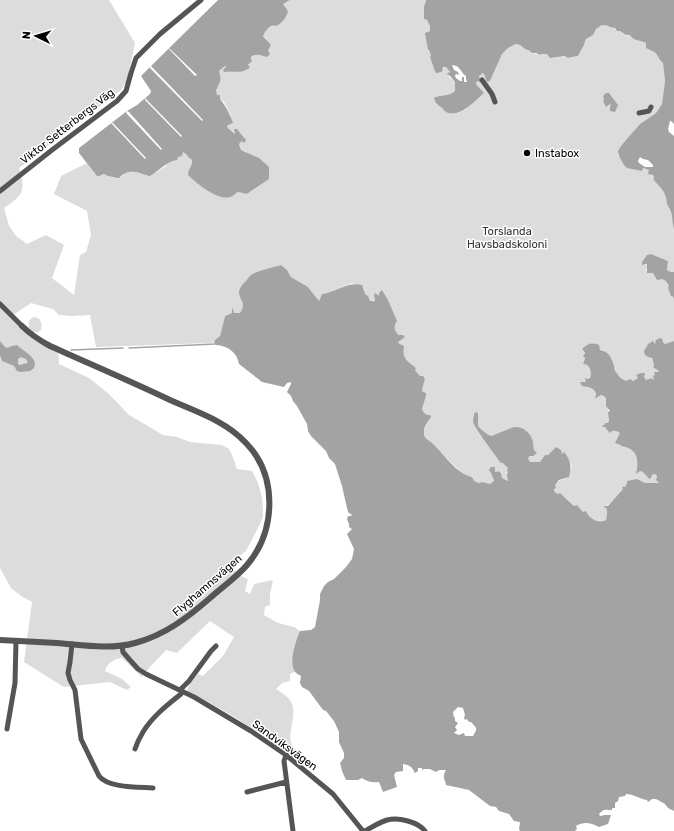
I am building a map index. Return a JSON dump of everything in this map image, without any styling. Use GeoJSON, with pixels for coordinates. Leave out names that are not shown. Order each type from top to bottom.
{"type":"FeatureCollection","features":[{"type":"Feature","properties":{"kind":"street","name":"Viktor Setterbergs Väg"},"geometry":{"type":"LineString","coordinates":[[0,191],[117,101],[126,91],[136,58],[160,34],[201,0]]}},
{"type":"Feature","properties":{"kind":"street"},"geometry":{"type":"LineString","coordinates":[[482,80],[492,94],[495,102]]}},
{"type":"Feature","properties":{"kind":"street"},"geometry":{"type":"LineString","coordinates":[[639,113],[649,111],[651,107]]}},
{"type":"Feature","properties":{"kind":"street"},"geometry":{"type":"LineString","coordinates":[[0,304],[22,326]]}},
{"type":"Feature","properties":{"kind":"street","name":"Flyghamnsvägen"},"geometry":{"type":"LineString","coordinates":[[0,640],[96,646],[122,646],[160,634],[195,611],[248,564],[256,553],[263,539],[268,518],[268,490],[258,459],[248,444],[236,433],[224,424],[50,346],[31,334],[22,326]]}},
{"type":"Feature","properties":{"kind":"street"},"geometry":{"type":"LineString","coordinates":[[6,729],[15,683],[16,641]]}},
{"type":"Feature","properties":{"kind":"street"},"geometry":{"type":"LineString","coordinates":[[72,644],[68,673],[75,690],[81,739],[99,776],[106,781],[123,786],[153,788]]}},
{"type":"Feature","properties":{"kind":"street","name":"Sandviksvägen"},"geometry":{"type":"LineString","coordinates":[[122,646],[123,652],[138,669],[194,697],[286,755],[333,794],[364,831]]}},
{"type":"Feature","properties":{"kind":"street"},"geometry":{"type":"LineString","coordinates":[[135,749],[146,727],[161,711],[181,694],[181,691],[216,646]]}},
{"type":"Feature","properties":{"kind":"street"},"geometry":{"type":"LineString","coordinates":[[286,755],[284,760],[292,831]]}},
{"type":"Feature","properties":{"kind":"street"},"geometry":{"type":"LineString","coordinates":[[247,792],[286,782]]}},
{"type":"Feature","properties":{"kind":"street"},"geometry":{"type":"LineString","coordinates":[[364,831],[386,820],[392,819],[412,822],[422,827],[425,831]]}},
{"type":"Feature","properties":{"kind":"green space","name":"Torslanda Havsbadskoloni"},"geometry":{"type":"Polygon","coordinates":[[[0,0],[109,0],[135,43],[127,81],[121,90],[19,168],[22,182],[21,193],[4,208],[9,226],[16,236],[27,244],[46,235],[64,245],[52,278],[74,295],[80,255],[86,252],[91,235],[87,211],[54,194],[61,176],[87,163],[97,176],[106,174],[107,176],[114,178],[121,177],[128,172],[135,172],[150,176],[166,166],[183,152],[192,160],[193,163],[188,175],[210,192],[229,197],[238,192],[247,194],[254,189],[247,152],[241,150],[239,144],[244,137],[237,129],[236,134],[227,127],[231,115],[224,102],[220,99],[220,95],[217,95],[216,89],[220,78],[219,71],[225,66],[224,72],[247,70],[251,57],[268,50],[267,39],[263,36],[268,29],[276,26],[288,11],[283,4],[290,0],[426,0],[424,19],[427,20],[430,26],[430,31],[426,34],[428,50],[431,52],[430,57],[434,69],[446,67],[450,72],[446,74],[455,82],[455,91],[452,94],[437,96],[439,106],[451,114],[461,112],[484,93],[476,84],[477,81],[481,79],[479,77],[482,73],[484,74],[487,82],[490,81],[502,54],[508,48],[517,44],[532,53],[540,55],[548,54],[554,58],[559,56],[568,58],[578,56],[586,39],[593,35],[596,29],[602,25],[614,28],[627,36],[630,35],[635,39],[646,43],[646,48],[657,53],[663,63],[665,81],[662,104],[656,113],[640,124],[621,146],[631,169],[642,171],[643,168],[649,170],[654,178],[653,179],[664,193],[667,204],[672,209],[674,215],[674,272],[667,270],[668,261],[651,254],[643,265],[647,265],[646,271],[666,280],[669,285],[669,291],[674,300],[674,341],[665,344],[663,342],[648,344],[646,347],[659,371],[655,375],[654,380],[646,380],[644,377],[636,375],[638,378],[635,380],[624,380],[615,372],[611,360],[603,350],[600,350],[595,343],[586,346],[582,349],[585,356],[583,364],[589,367],[591,376],[587,379],[587,382],[581,382],[595,390],[596,398],[601,395],[604,396],[609,412],[609,418],[608,423],[605,423],[602,427],[617,430],[620,433],[622,446],[631,450],[636,455],[636,473],[640,471],[651,476],[655,474],[657,477],[656,480],[659,483],[645,483],[638,480],[627,483],[614,499],[604,507],[607,509],[606,520],[598,521],[590,518],[577,505],[574,506],[566,498],[555,492],[556,483],[569,477],[572,467],[570,462],[556,447],[548,455],[545,455],[540,462],[530,462],[528,458],[536,453],[533,448],[533,442],[514,427],[491,436],[478,426],[478,415],[473,422],[496,457],[508,468],[508,481],[502,478],[501,473],[490,471],[494,482],[490,484],[482,482],[479,483],[472,480],[459,470],[424,437],[423,434],[426,425],[426,415],[422,409],[426,396],[422,390],[425,379],[419,376],[403,354],[403,346],[398,341],[404,337],[394,329],[396,321],[379,297],[374,295],[374,303],[370,302],[363,290],[352,283],[322,294],[319,301],[308,287],[291,277],[287,270],[281,265],[257,272],[250,276],[240,288],[239,295],[243,306],[240,313],[234,313],[233,309],[232,313],[225,316],[220,336],[214,342],[210,343],[96,347],[90,315],[59,315],[53,309],[31,303],[13,315],[29,328],[30,320],[35,317],[38,318],[42,325],[41,330],[38,332],[33,332],[40,338],[58,346],[59,364],[89,378],[109,394],[129,415],[163,435],[177,437],[190,442],[222,445],[229,449],[237,469],[252,471],[258,483],[262,497],[263,517],[246,551],[229,564],[241,576],[248,579],[245,591],[250,594],[254,584],[273,580],[270,594],[270,605],[265,607],[264,615],[278,623],[294,627],[300,631],[293,657],[293,667],[295,672],[290,674],[290,681],[282,683],[276,689],[285,695],[292,704],[292,745],[301,756],[308,760],[307,768],[279,746],[249,726],[187,691],[189,685],[198,674],[203,676],[223,656],[234,637],[210,621],[177,653],[166,650],[142,677],[122,658],[111,662],[105,671],[122,679],[131,687],[127,690],[110,682],[64,687],[24,662],[32,602],[11,588],[0,568],[0,0]]]}},
{"type":"Feature","properties":{"kind":"shaded area"},"geometry":{"type":"Polygon","coordinates":[[[218,0],[290,0],[283,4],[288,11],[282,22],[269,28],[263,36],[271,45],[268,50],[270,54],[267,57],[257,55],[251,57],[252,61],[248,65],[250,67],[245,71],[224,72],[223,70],[226,67],[225,66],[219,71],[220,81],[216,89],[217,95],[220,95],[220,99],[228,110],[233,123],[227,127],[235,134],[234,129],[237,129],[246,140],[244,143],[242,141],[239,144],[241,150],[259,158],[269,167],[269,179],[247,194],[238,192],[225,198],[202,187],[188,175],[192,160],[183,152],[182,156],[178,157],[177,160],[166,164],[150,176],[136,172],[129,172],[119,178],[107,176],[106,174],[97,176],[79,153],[79,148],[150,94],[151,91],[141,76],[218,0]]]}},
{"type":"Feature","properties":{"kind":"shaded area"},"geometry":{"type":"Polygon","coordinates":[[[426,0],[674,0],[674,124],[670,121],[668,129],[674,136],[674,229],[672,213],[667,204],[665,195],[653,179],[653,175],[648,174],[649,170],[643,168],[642,171],[627,168],[620,158],[618,151],[640,124],[656,113],[662,104],[665,81],[663,63],[656,53],[646,48],[646,43],[631,37],[630,35],[617,31],[615,28],[602,25],[596,29],[593,35],[586,39],[578,56],[568,58],[564,56],[550,58],[547,54],[540,55],[532,53],[516,44],[508,48],[502,54],[490,81],[487,82],[484,74],[482,73],[482,75],[480,75],[480,82],[477,81],[476,84],[484,93],[466,108],[451,114],[446,112],[437,104],[434,98],[453,93],[455,91],[455,82],[446,74],[450,72],[446,67],[443,67],[442,72],[436,73],[434,69],[430,57],[431,55],[428,50],[425,33],[430,31],[430,26],[427,20],[424,19],[424,7],[426,0]],[[452,65],[454,70],[458,72],[459,75],[456,74],[456,78],[462,81],[462,77],[464,77],[464,82],[467,82],[466,76],[459,68],[452,65]],[[640,157],[638,161],[639,163],[645,167],[653,167],[648,160],[640,157]]]}},
{"type":"Feature","properties":{"kind":"shaded area"},"geometry":{"type":"Polygon","coordinates":[[[606,93],[609,93],[618,105],[615,112],[610,111],[611,105],[610,104],[606,107],[603,101],[603,96],[606,93]]]}},
{"type":"Feature","properties":{"kind":"shaded area"},"geometry":{"type":"Polygon","coordinates":[[[651,254],[668,261],[667,270],[674,272],[674,300],[668,288],[669,285],[666,281],[662,279],[657,280],[653,273],[647,273],[647,264],[642,265],[642,262],[647,255],[651,254]]]}},
{"type":"Feature","properties":{"kind":"shaded area"},"geometry":{"type":"Polygon","coordinates":[[[281,265],[287,270],[291,277],[308,287],[319,301],[322,294],[352,284],[362,285],[365,294],[368,296],[370,301],[374,302],[375,293],[379,296],[379,293],[382,290],[397,321],[395,330],[399,335],[403,335],[405,337],[398,342],[404,346],[405,357],[416,368],[415,370],[417,373],[425,379],[422,390],[426,393],[426,396],[422,409],[425,414],[430,415],[431,417],[425,427],[424,436],[460,471],[471,477],[474,481],[490,484],[494,481],[489,470],[491,467],[495,467],[495,472],[498,471],[501,473],[502,478],[508,481],[508,468],[501,463],[474,425],[473,421],[475,412],[478,413],[478,426],[491,436],[515,427],[521,428],[527,431],[531,436],[535,452],[537,453],[528,458],[530,462],[540,462],[545,455],[548,455],[556,447],[561,450],[562,454],[564,452],[571,467],[570,474],[569,477],[559,480],[555,485],[556,487],[554,490],[558,494],[560,493],[574,506],[577,505],[583,512],[586,511],[589,516],[597,521],[606,520],[607,509],[604,507],[608,506],[623,489],[622,488],[624,486],[625,487],[627,481],[637,479],[645,483],[659,483],[656,480],[657,476],[655,474],[649,479],[641,471],[636,474],[637,459],[634,452],[627,447],[615,443],[620,433],[617,431],[612,431],[609,433],[605,427],[602,427],[605,423],[608,423],[608,412],[610,411],[606,406],[606,399],[604,396],[601,395],[595,398],[596,392],[590,388],[582,386],[580,382],[586,382],[585,378],[590,378],[591,373],[589,367],[583,364],[585,358],[583,356],[585,353],[582,349],[590,344],[599,345],[600,350],[606,352],[610,356],[618,375],[626,381],[630,379],[633,381],[638,378],[636,375],[641,373],[645,373],[644,377],[646,380],[652,378],[654,380],[654,372],[659,371],[653,367],[654,365],[652,358],[645,355],[644,351],[648,344],[653,341],[655,344],[656,340],[660,338],[665,344],[674,341],[674,811],[656,799],[652,799],[648,802],[647,800],[626,794],[625,796],[619,797],[618,801],[615,803],[615,808],[612,808],[612,810],[604,810],[599,814],[600,816],[611,815],[608,824],[599,827],[582,823],[576,826],[577,829],[575,831],[520,831],[520,822],[514,821],[509,814],[499,811],[496,807],[490,806],[469,790],[446,785],[444,773],[446,770],[439,770],[436,772],[430,769],[423,769],[422,771],[422,768],[418,768],[418,771],[415,773],[413,769],[403,764],[403,771],[396,772],[394,775],[397,787],[383,792],[379,782],[370,782],[362,778],[358,780],[346,780],[340,763],[344,758],[344,753],[339,742],[339,732],[334,721],[326,711],[323,710],[309,691],[302,687],[300,683],[301,676],[294,671],[292,661],[295,645],[300,631],[311,630],[315,627],[320,594],[324,586],[334,579],[352,559],[354,549],[347,534],[352,529],[349,527],[347,519],[348,516],[352,515],[348,512],[335,464],[329,458],[326,451],[311,436],[308,431],[307,424],[291,396],[287,392],[291,382],[287,383],[284,387],[262,382],[239,364],[236,356],[231,350],[216,345],[214,342],[220,336],[225,316],[232,313],[233,308],[234,313],[240,313],[242,309],[243,304],[239,292],[243,284],[254,273],[281,265]],[[458,707],[453,712],[455,721],[458,723],[455,727],[457,730],[454,733],[459,735],[464,733],[465,736],[473,736],[476,728],[467,719],[465,720],[463,708],[458,707]]]}},
{"type":"Feature","properties":{"kind":"shaded area"},"geometry":{"type":"Polygon","coordinates":[[[0,341],[7,348],[17,345],[32,357],[35,363],[34,368],[30,371],[17,371],[14,366],[2,361],[0,355],[0,341]],[[21,357],[18,359],[18,364],[20,365],[27,363],[28,362],[26,359],[21,357]]]}},
{"type":"Feature","properties":{"kind":"pier"},"geometry":{"type":"Polygon","coordinates":[[[168,48],[170,49],[197,75],[195,76],[168,48]]]}},
{"type":"Feature","properties":{"kind":"pier"},"geometry":{"type":"Polygon","coordinates":[[[150,66],[203,120],[202,121],[150,68],[150,66]]]}},
{"type":"Feature","properties":{"kind":"pier"},"geometry":{"type":"Polygon","coordinates":[[[145,98],[182,136],[181,137],[145,100],[145,98]]]}},
{"type":"Feature","properties":{"kind":"pier"},"geometry":{"type":"Polygon","coordinates":[[[127,111],[162,149],[161,150],[127,114],[127,111]]]}},
{"type":"Feature","properties":{"kind":"pier"},"geometry":{"type":"Polygon","coordinates":[[[111,123],[113,123],[146,158],[145,159],[111,123]]]}},
{"type":"Feature","properties":{"kind":"waterway"},"geometry":{"type":"LineString","coordinates":[[129,348],[215,344]]}},
{"type":"Feature","properties":{"kind":"waterway"},"geometry":{"type":"LineString","coordinates":[[71,350],[123,348]]}},
{"type":"Feature","properties":{"kind":"place","name":"Instabox"},"geometry":{"type":"Point","coordinates":[527,153]}}]}
